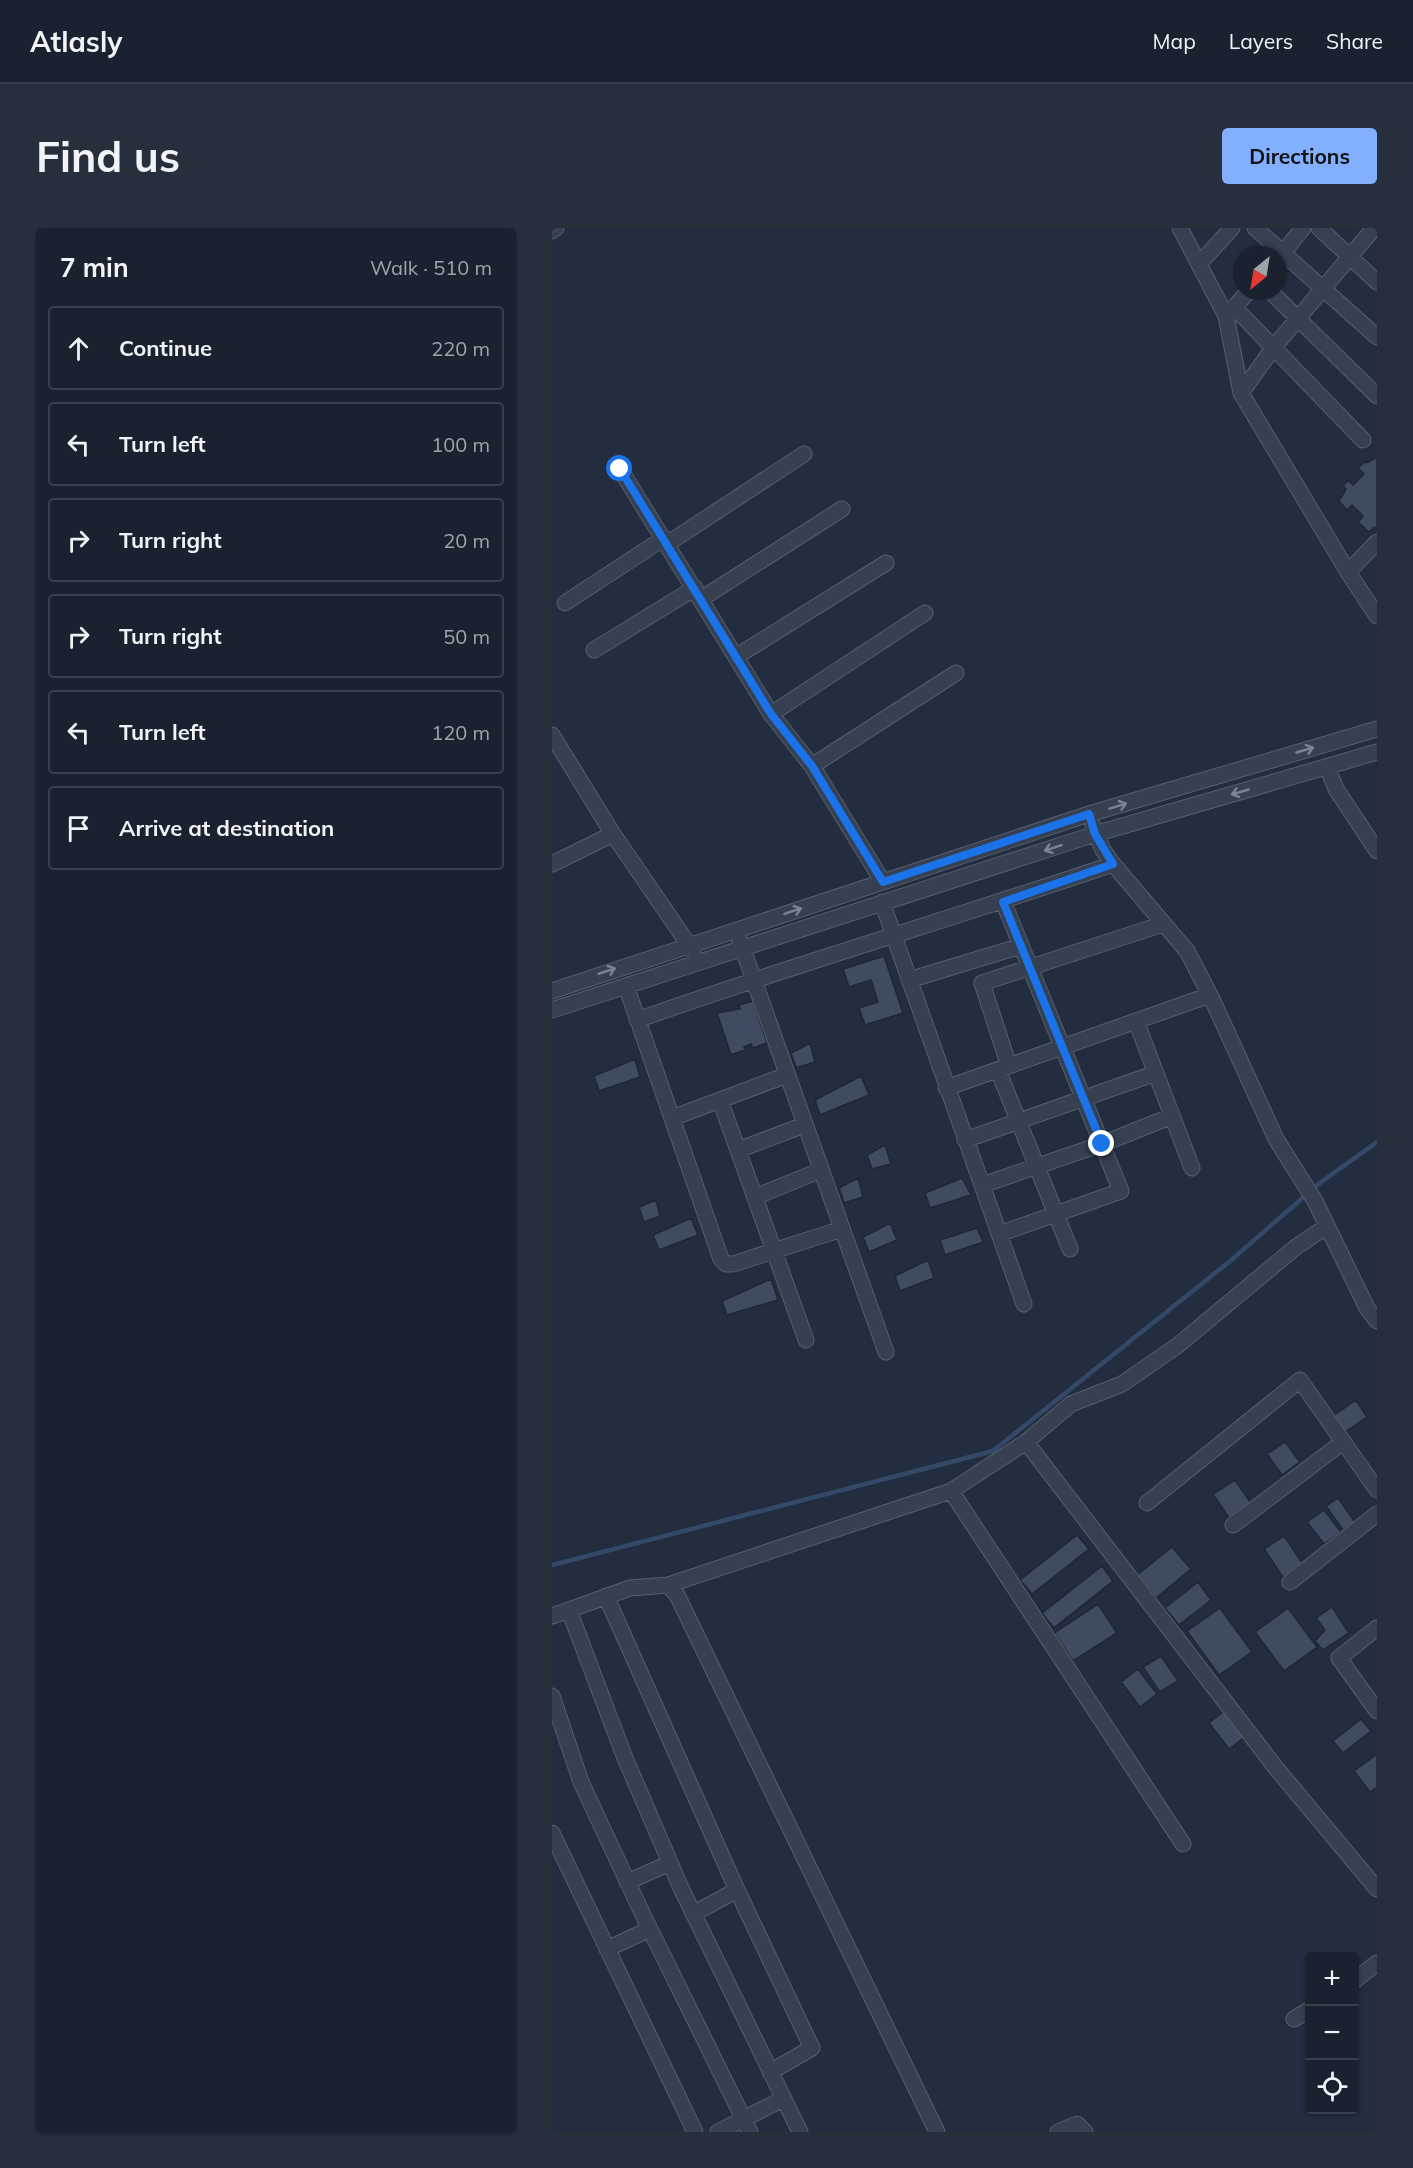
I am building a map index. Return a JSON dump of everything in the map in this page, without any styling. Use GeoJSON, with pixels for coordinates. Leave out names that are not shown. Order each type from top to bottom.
{"type":"FeatureCollection","features":[{"type":"Feature","properties":{"kind":"street"},"geometry":{"type":"LineString","coordinates":[[552,231],[556,228]]}},
{"type":"Feature","properties":{"kind":"street"},"geometry":{"type":"LineString","coordinates":[[1180,228],[1199,264],[1230,311],[1274,347],[1363,440]]}},
{"type":"Feature","properties":{"kind":"street"},"geometry":{"type":"LineString","coordinates":[[1199,264],[1232,228]]}},
{"type":"Feature","properties":{"kind":"street"},"geometry":{"type":"LineString","coordinates":[[1255,228],[1271,246]]}},
{"type":"Feature","properties":{"kind":"street"},"geometry":{"type":"LineString","coordinates":[[1287,247],[1303,228]]}},
{"type":"Feature","properties":{"kind":"street"},"geometry":{"type":"LineString","coordinates":[[1318,228],[1377,282]]}},
{"type":"Feature","properties":{"kind":"street"},"geometry":{"type":"LineString","coordinates":[[1241,393],[1274,347],[1374,228]]}},
{"type":"Feature","properties":{"kind":"street"},"geometry":{"type":"LineString","coordinates":[[1287,261],[1324,289],[1377,337]]}},
{"type":"Feature","properties":{"kind":"street"},"geometry":{"type":"LineString","coordinates":[[1230,311],[1240,300]]}},
{"type":"Feature","properties":{"kind":"street"},"geometry":{"type":"LineString","coordinates":[[1279,300],[1377,396]]}},
{"type":"Feature","properties":{"kind":"street"},"geometry":{"type":"LineString","coordinates":[[1230,311],[1241,393],[1348,572],[1377,616]]}},
{"type":"Feature","properties":{"kind":"street"},"geometry":{"type":"LineString","coordinates":[[565,603],[804,454]]}},
{"type":"Feature","properties":{"kind":"street"},"geometry":{"type":"LineString","coordinates":[[620,469],[771,714],[812,766],[883,882]]}},
{"type":"Feature","properties":{"kind":"street"},"geometry":{"type":"LineString","coordinates":[[594,650],[698,594],[842,509]]}},
{"type":"Feature","properties":{"kind":"street"},"geometry":{"type":"LineString","coordinates":[[1348,572],[1377,542]]}},
{"type":"Feature","properties":{"kind":"street"},"geometry":{"type":"LineString","coordinates":[[737,656],[886,563]]}},
{"type":"Feature","properties":{"kind":"street"},"geometry":{"type":"LineString","coordinates":[[771,714],[925,613]]}},
{"type":"Feature","properties":{"kind":"street"},"geometry":{"type":"LineString","coordinates":[[812,766],[956,673]]}},
{"type":"Feature","properties":{"kind":"street"},"geometry":{"type":"LineString","coordinates":[[552,991],[1089,814],[1377,729]]}},
{"type":"Feature","properties":{"kind":"street"},"geometry":{"type":"LineString","coordinates":[[552,735],[613,834],[691,944],[697,962]]}},
{"type":"Feature","properties":{"kind":"street"},"geometry":{"type":"LineString","coordinates":[[552,1010],[1095,834],[1377,752]]}},
{"type":"Feature","properties":{"kind":"street"},"geometry":{"type":"LineString","coordinates":[[1327,767],[1336,789],[1377,851]]}},
{"type":"Feature","properties":{"kind":"street"},"geometry":{"type":"LineString","coordinates":[[1089,814],[1095,834],[1113,864],[1187,951],[1210,995],[1282,1151],[1315,1202],[1367,1308],[1377,1321]]}},
{"type":"Feature","properties":{"kind":"street"},"geometry":{"type":"LineString","coordinates":[[552,864],[613,834]]}},
{"type":"Feature","properties":{"kind":"street"},"geometry":{"type":"LineString","coordinates":[[637,1020],[752,979],[1003,902],[1113,864]]}},
{"type":"Feature","properties":{"kind":"street"},"geometry":{"type":"LineString","coordinates":[[882,902],[1024,1304]]}},
{"type":"Feature","properties":{"kind":"street"},"geometry":{"type":"LineString","coordinates":[[999,1234],[1121,1191],[1003,902]]}},
{"type":"Feature","properties":{"kind":"street"},"geometry":{"type":"LineString","coordinates":[[1070,1249],[1019,1122],[982,983],[1163,924]]}},
{"type":"Feature","properties":{"kind":"street"},"geometry":{"type":"LineString","coordinates":[[736,930],[886,1352]]}},
{"type":"Feature","properties":{"kind":"street"},"geometry":{"type":"LineString","coordinates":[[909,980],[1021,946]]}},
{"type":"Feature","properties":{"kind":"street"},"geometry":{"type":"LineString","coordinates":[[626,986],[721,1259],[726,1264],[733,1264],[842,1229]]}},
{"type":"Feature","properties":{"kind":"street"},"geometry":{"type":"LineString","coordinates":[[946,1088],[1210,995]]}},
{"type":"Feature","properties":{"kind":"street"},"geometry":{"type":"LineString","coordinates":[[1136,1021],[1192,1168]]}},
{"type":"Feature","properties":{"kind":"street"},"geometry":{"type":"LineString","coordinates":[[965,1140],[1156,1073]]}},
{"type":"Feature","properties":{"kind":"street"},"geometry":{"type":"LineString","coordinates":[[672,1118],[787,1075]]}},
{"type":"Feature","properties":{"kind":"street"},"geometry":{"type":"LineString","coordinates":[[720,1100],[806,1340]]}},
{"type":"Feature","properties":{"kind":"street"},"geometry":{"type":"LineString","coordinates":[[982,1185],[1102,1144],[1172,1116]]}},
{"type":"Feature","properties":{"kind":"street"},"geometry":{"type":"LineString","coordinates":[[738,1150],[804,1125]]}},
{"type":"Feature","properties":{"kind":"street"},"geometry":{"type":"LineString","coordinates":[[755,1197],[821,1170]]}},
{"type":"Feature","properties":{"kind":"street"},"geometry":{"type":"LineString","coordinates":[[552,1616],[630,1588],[668,1585],[951,1491],[1026,1442],[1071,1404],[1122,1384],[1177,1346],[1296,1247],[1327,1226]]}},
{"type":"Feature","properties":{"kind":"street"},"geometry":{"type":"LineString","coordinates":[[1147,1503],[1300,1380],[1377,1490]]}},
{"type":"Feature","properties":{"kind":"street"},"geometry":{"type":"LineString","coordinates":[[1026,1442],[1276,1768],[1377,1889]]}},
{"type":"Feature","properties":{"kind":"street"},"geometry":{"type":"LineString","coordinates":[[1233,1525],[1343,1442]]}},
{"type":"Feature","properties":{"kind":"street"},"geometry":{"type":"LineString","coordinates":[[951,1491],[1183,1844]]}},
{"type":"Feature","properties":{"kind":"street"},"geometry":{"type":"LineString","coordinates":[[1290,1582],[1377,1514]]}},
{"type":"Feature","properties":{"kind":"street"},"geometry":{"type":"LineString","coordinates":[[668,1585],[676,1595],[937,2132]]}},
{"type":"Feature","properties":{"kind":"street"},"geometry":{"type":"LineString","coordinates":[[606,1596],[737,1890],[812,2048],[770,2072]]}},
{"type":"Feature","properties":{"kind":"street"},"geometry":{"type":"LineString","coordinates":[[569,1610],[625,1758],[670,1863],[800,2132]]}},
{"type":"Feature","properties":{"kind":"street"},"geometry":{"type":"LineString","coordinates":[[1377,1628],[1339,1658],[1377,1711]]}},
{"type":"Feature","properties":{"kind":"street"},"geometry":{"type":"LineString","coordinates":[[552,1696],[581,1782],[650,1929],[747,2125]]}},
{"type":"Feature","properties":{"kind":"street"},"geometry":{"type":"LineString","coordinates":[[552,1833],[695,2132]]}},
{"type":"Feature","properties":{"kind":"street"},"geometry":{"type":"LineString","coordinates":[[627,1881],[670,1863]]}},
{"type":"Feature","properties":{"kind":"street"},"geometry":{"type":"LineString","coordinates":[[693,1914],[737,1890]]}},
{"type":"Feature","properties":{"kind":"street"},"geometry":{"type":"LineString","coordinates":[[607,1948],[650,1929]]}},
{"type":"Feature","properties":{"kind":"street"},"geometry":{"type":"LineString","coordinates":[[1359,1977],[1377,1963]]}},
{"type":"Feature","properties":{"kind":"street"},"geometry":{"type":"LineString","coordinates":[[1294,2019],[1305,2012]]}},
{"type":"Feature","properties":{"kind":"street"},"geometry":{"type":"LineString","coordinates":[[718,2132],[747,2125],[783,2099]]}},
{"type":"Feature","properties":{"kind":"street"},"geometry":{"type":"LineString","coordinates":[[1058,2132],[1077,2124],[1085,2132]]}},
{"type":"Feature","properties":{"kind":"building"},"geometry":{"type":"Polygon","coordinates":[[[1377,457],[1377,528],[1374,527],[1369,532],[1358,522],[1363,516],[1352,505],[1347,510],[1339,501],[1346,489],[1343,486],[1348,480],[1353,485],[1364,474],[1358,468],[1377,457]]]}},
{"type":"Feature","properties":{"kind":"building"},"geometry":{"type":"Polygon","coordinates":[[[884,956],[903,1013],[865,1025],[859,1008],[878,1002],[871,980],[849,987],[843,969],[884,956]]]}},
{"type":"Feature","properties":{"kind":"building"},"geometry":{"type":"Polygon","coordinates":[[[753,1001],[767,1043],[753,1048],[751,1044],[744,1047],[745,1050],[731,1055],[717,1013],[740,1009],[739,1005],[753,1001]]]}},
{"type":"Feature","properties":{"kind":"building"},"geometry":{"type":"Polygon","coordinates":[[[810,1043],[815,1062],[796,1068],[791,1053],[810,1043]]]}},
{"type":"Feature","properties":{"kind":"building"},"geometry":{"type":"Polygon","coordinates":[[[635,1059],[640,1077],[599,1091],[594,1076],[635,1059]]]}},
{"type":"Feature","properties":{"kind":"building"},"geometry":{"type":"Polygon","coordinates":[[[861,1076],[869,1095],[820,1115],[815,1100],[861,1076]]]}},
{"type":"Feature","properties":{"kind":"building"},"geometry":{"type":"Polygon","coordinates":[[[885,1145],[891,1164],[872,1169],[867,1155],[885,1145]]]}},
{"type":"Feature","properties":{"kind":"building"},"geometry":{"type":"Polygon","coordinates":[[[858,1178],[863,1197],[844,1203],[839,1188],[858,1178]]]}},
{"type":"Feature","properties":{"kind":"building"},"geometry":{"type":"Polygon","coordinates":[[[962,1178],[971,1195],[930,1208],[925,1193],[962,1178]]]}},
{"type":"Feature","properties":{"kind":"building"},"geometry":{"type":"Polygon","coordinates":[[[656,1200],[660,1216],[644,1222],[639,1207],[656,1200]]]}},
{"type":"Feature","properties":{"kind":"building"},"geometry":{"type":"Polygon","coordinates":[[[691,1218],[698,1235],[659,1250],[653,1235],[691,1218]]]}},
{"type":"Feature","properties":{"kind":"building"},"geometry":{"type":"Polygon","coordinates":[[[890,1223],[897,1240],[869,1252],[863,1237],[890,1223]]]}},
{"type":"Feature","properties":{"kind":"building"},"geometry":{"type":"Polygon","coordinates":[[[977,1228],[983,1242],[945,1255],[940,1240],[977,1228]]]}},
{"type":"Feature","properties":{"kind":"building"},"geometry":{"type":"Polygon","coordinates":[[[928,1260],[934,1278],[900,1291],[895,1276],[928,1260]]]}},
{"type":"Feature","properties":{"kind":"building"},"geometry":{"type":"Polygon","coordinates":[[[771,1279],[778,1300],[727,1315],[722,1301],[771,1279]]]}},
{"type":"Feature","properties":{"kind":"building"},"geometry":{"type":"Polygon","coordinates":[[[1356,1400],[1367,1417],[1345,1432],[1333,1416],[1356,1400]]]}},
{"type":"Feature","properties":{"kind":"building"},"geometry":{"type":"Polygon","coordinates":[[[1285,1442],[1300,1462],[1282,1475],[1267,1454],[1285,1442]]]}},
{"type":"Feature","properties":{"kind":"building"},"geometry":{"type":"Polygon","coordinates":[[[1235,1480],[1251,1503],[1229,1518],[1213,1494],[1235,1480]]]}},
{"type":"Feature","properties":{"kind":"building"},"geometry":{"type":"Polygon","coordinates":[[[1338,1498],[1355,1522],[1343,1530],[1326,1506],[1338,1498]]]}},
{"type":"Feature","properties":{"kind":"building"},"geometry":{"type":"Polygon","coordinates":[[[1324,1510],[1341,1532],[1324,1544],[1307,1522],[1324,1510]]]}},
{"type":"Feature","properties":{"kind":"building"},"geometry":{"type":"Polygon","coordinates":[[[1077,1535],[1089,1549],[1032,1594],[1020,1580],[1077,1535]]]}},
{"type":"Feature","properties":{"kind":"building"},"geometry":{"type":"Polygon","coordinates":[[[1284,1536],[1303,1564],[1283,1577],[1264,1549],[1284,1536]]]}},
{"type":"Feature","properties":{"kind":"building"},"geometry":{"type":"Polygon","coordinates":[[[1172,1547],[1191,1569],[1156,1598],[1137,1575],[1172,1547]]]}},
{"type":"Feature","properties":{"kind":"building"},"geometry":{"type":"Polygon","coordinates":[[[1102,1566],[1113,1581],[1054,1628],[1042,1613],[1102,1566]]]}},
{"type":"Feature","properties":{"kind":"building"},"geometry":{"type":"Polygon","coordinates":[[[1198,1582],[1211,1600],[1179,1625],[1165,1608],[1198,1582]]]}},
{"type":"Feature","properties":{"kind":"building"},"geometry":{"type":"Polygon","coordinates":[[[1098,1604],[1117,1633],[1073,1661],[1054,1633],[1098,1604]]]}},
{"type":"Feature","properties":{"kind":"building"},"geometry":{"type":"Polygon","coordinates":[[[1332,1607],[1349,1633],[1323,1650],[1315,1641],[1325,1630],[1316,1618],[1332,1607]]]}},
{"type":"Feature","properties":{"kind":"building"},"geometry":{"type":"Polygon","coordinates":[[[1220,1608],[1252,1652],[1219,1675],[1187,1631],[1220,1608]]]}},
{"type":"Feature","properties":{"kind":"building"},"geometry":{"type":"Polygon","coordinates":[[[1288,1608],[1317,1647],[1284,1671],[1255,1632],[1288,1608]]]}},
{"type":"Feature","properties":{"kind":"building"},"geometry":{"type":"Polygon","coordinates":[[[1161,1656],[1178,1681],[1160,1692],[1143,1667],[1161,1656]]]}},
{"type":"Feature","properties":{"kind":"building"},"geometry":{"type":"Polygon","coordinates":[[[1138,1669],[1157,1694],[1140,1707],[1121,1682],[1138,1669]]]}},
{"type":"Feature","properties":{"kind":"building"},"geometry":{"type":"Polygon","coordinates":[[[1224,1711],[1245,1737],[1229,1749],[1209,1723],[1224,1711]]]}},
{"type":"Feature","properties":{"kind":"building"},"geometry":{"type":"Polygon","coordinates":[[[1361,1719],[1371,1731],[1343,1753],[1333,1741],[1361,1719]]]}},
{"type":"Feature","properties":{"kind":"building"},"geometry":{"type":"Polygon","coordinates":[[[1377,1754],[1377,1787],[1370,1792],[1354,1771],[1377,1754]]]}},
{"type":"Feature","properties":{"kind":"waterway"},"geometry":{"type":"LineString","coordinates":[[552,1565],[993,1451],[1229,1262],[1321,1182],[1377,1142]]}},
{"type":"Feature","properties":{"kind":"route"},"geometry":{"type":"LineString","coordinates":[[620,469],[771,714],[812,766],[883,882],[1089,814],[1095,834],[1113,864],[1003,902],[1102,1144]]}}]}
